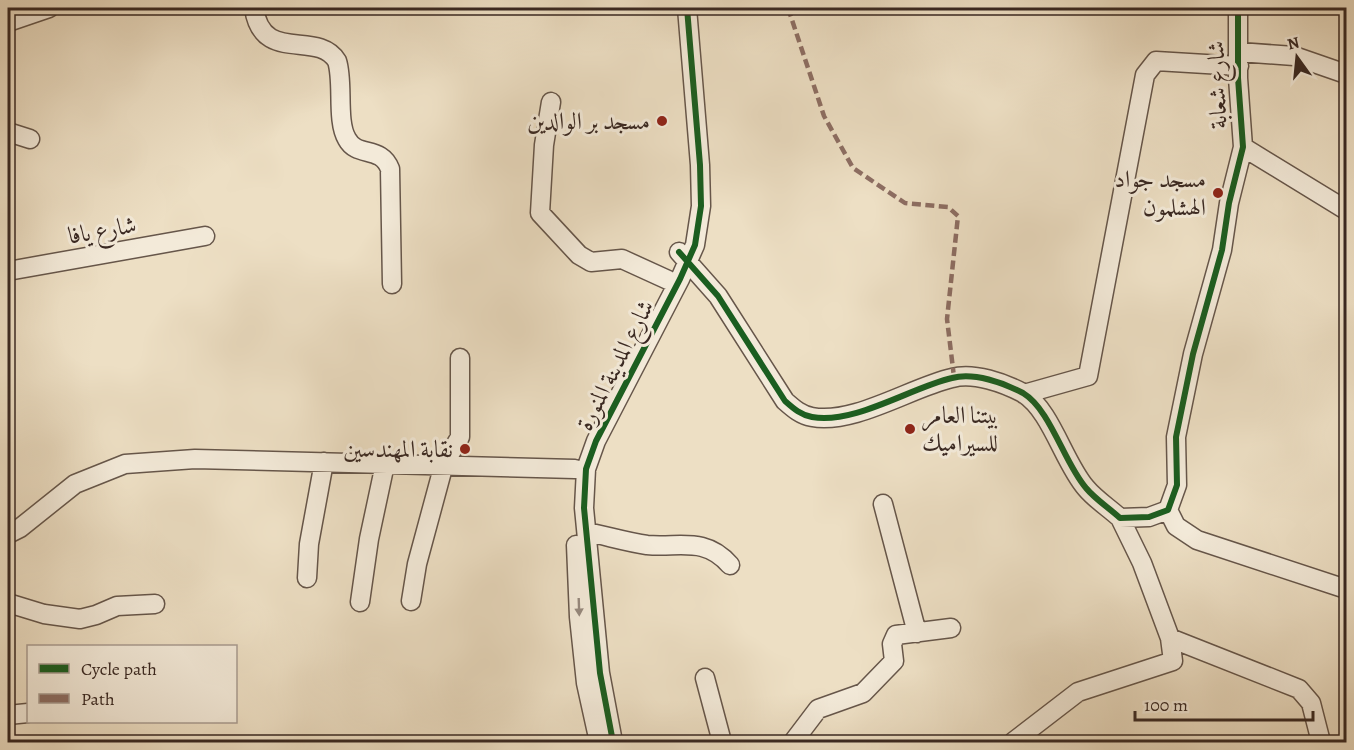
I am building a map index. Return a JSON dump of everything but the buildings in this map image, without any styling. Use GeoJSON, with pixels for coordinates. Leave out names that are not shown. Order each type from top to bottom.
{"type":"FeatureCollection","features":[{"type":"Feature","properties":{"kind":"street"},"geometry":{"type":"LineString","coordinates":[[8,22],[49,8]]}},
{"type":"Feature","properties":{"kind":"street"},"geometry":{"type":"LineString","coordinates":[[254,8],[258,23],[273,40],[288,45],[322,48],[332,54],[337,61],[346,138],[357,149],[380,156],[390,169],[392,284]]}},
{"type":"Feature","properties":{"kind":"street","name":"شارع المدينة المنورة"},"geometry":{"type":"LineString","coordinates":[[613,742],[600,673],[584,508],[586,469],[592,450],[683,256],[689,172],[675,8]]}},
{"type":"Feature","properties":{"kind":"street","name":"شارع المدينة المنورة"},"geometry":{"type":"LineString","coordinates":[[599,742],[586,683],[579,617],[575,469],[626,361],[668,280],[683,256],[695,245],[701,195],[700,165],[687,8]]}},
{"type":"Feature","properties":{"kind":"street","name":"شارع شعابة"},"geometry":{"type":"LineString","coordinates":[[1238,8],[1243,147],[1347,210]]}},
{"type":"Feature","properties":{"kind":"street"},"geometry":{"type":"LineString","coordinates":[[1024,394],[1088,376],[1145,75],[1156,62],[1294,56],[1347,74]]}},
{"type":"Feature","properties":{"kind":"street"},"geometry":{"type":"LineString","coordinates":[[551,102],[544,145],[540,213],[579,255],[591,262],[622,259],[668,280]]}},
{"type":"Feature","properties":{"kind":"street"},"geometry":{"type":"LineString","coordinates":[[8,132],[30,139]]}},
{"type":"Feature","properties":{"kind":"street"},"geometry":{"type":"LineString","coordinates":[[1243,147],[1229,202],[1222,250],[1188,375],[1176,437],[1177,485],[1168,510],[1176,526],[1197,540],[1347,588]]}},
{"type":"Feature","properties":{"kind":"street","name":"شارع يافا"},"geometry":{"type":"LineString","coordinates":[[8,271],[205,236]]}},
{"type":"Feature","properties":{"kind":"street"},"geometry":{"type":"LineString","coordinates":[[683,256],[718,296],[785,401],[798,412],[811,417],[829,419],[870,409],[954,377],[978,377],[1024,394],[1038,406],[1085,488],[1120,518],[1142,563],[1170,638],[1173,661],[1078,692],[1013,742]]}},
{"type":"Feature","properties":{"kind":"street"},"geometry":{"type":"LineString","coordinates":[[411,601],[417,564],[444,464],[460,437],[460,358]]}},
{"type":"Feature","properties":{"kind":"street"},"geometry":{"type":"LineString","coordinates":[[8,534],[20,528],[75,484],[125,464],[195,459],[575,469]]}},
{"type":"Feature","properties":{"kind":"street"},"geometry":{"type":"LineString","coordinates":[[307,578],[309,544],[324,462]]}},
{"type":"Feature","properties":{"kind":"street"},"geometry":{"type":"LineString","coordinates":[[360,602],[369,539],[385,464]]}},
{"type":"Feature","properties":{"kind":"street"},"geometry":{"type":"LineString","coordinates":[[884,504],[916,633]]}},
{"type":"Feature","properties":{"kind":"street"},"geometry":{"type":"LineString","coordinates":[[1120,518],[1149,517],[1168,510]]}},
{"type":"Feature","properties":{"kind":"street"},"geometry":{"type":"LineString","coordinates":[[587,532],[647,544],[700,545],[722,555],[730,565]]}},
{"type":"Feature","properties":{"kind":"street"},"geometry":{"type":"LineString","coordinates":[[8,603],[44,614],[80,619],[117,606],[155,604]]}},
{"type":"Feature","properties":{"kind":"street"},"geometry":{"type":"LineString","coordinates":[[793,742],[818,709],[863,693],[894,661],[892,644],[896,635],[951,628]]}},
{"type":"Feature","properties":{"kind":"street"},"geometry":{"type":"LineString","coordinates":[[1170,638],[1299,689],[1311,703],[1321,742]]}},
{"type":"Feature","properties":{"kind":"street"},"geometry":{"type":"LineString","coordinates":[[705,678],[722,742]]}},
{"type":"Feature","properties":{"kind":"street"},"geometry":{"type":"LineString","coordinates":[[8,715],[27,713]]}},
{"type":"Feature","properties":{"kind":"marked path"},"geometry":{"type":"LineString","coordinates":[[788,8],[824,116],[853,168],[905,203],[948,207],[958,216],[947,319],[954,377]]}},
{"type":"Feature","properties":{"kind":"cycle path"},"geometry":{"type":"LineString","coordinates":[[613,742],[600,673],[584,508],[586,469],[596,441],[680,279],[695,245],[701,206],[700,165],[687,8]]}},
{"type":"Feature","properties":{"kind":"cycle path"},"geometry":{"type":"LineString","coordinates":[[679,252],[718,296],[785,401],[801,413],[812,417],[846,416],[952,378],[970,376],[998,382],[1023,393],[1033,401],[1042,412],[1086,488],[1120,518],[1149,517],[1168,510],[1177,485],[1176,437],[1193,354],[1222,250],[1229,203],[1243,147],[1238,78],[1238,8]]}},
{"type":"Feature","properties":{"kind":"place","name":"مسجد بر الوالدين"},"geometry":{"type":"Point","coordinates":[662,121]}},
{"type":"Feature","properties":{"kind":"place","name":"مسجد جواد الهشلمون"},"geometry":{"type":"Point","coordinates":[1218,193]}},
{"type":"Feature","properties":{"kind":"place","name":"بيتنا العامر للسيراميك"},"geometry":{"type":"Point","coordinates":[910,429]}},
{"type":"Feature","properties":{"kind":"place","name":"نقابة المهندسين"},"geometry":{"type":"Point","coordinates":[465,449]}}]}
